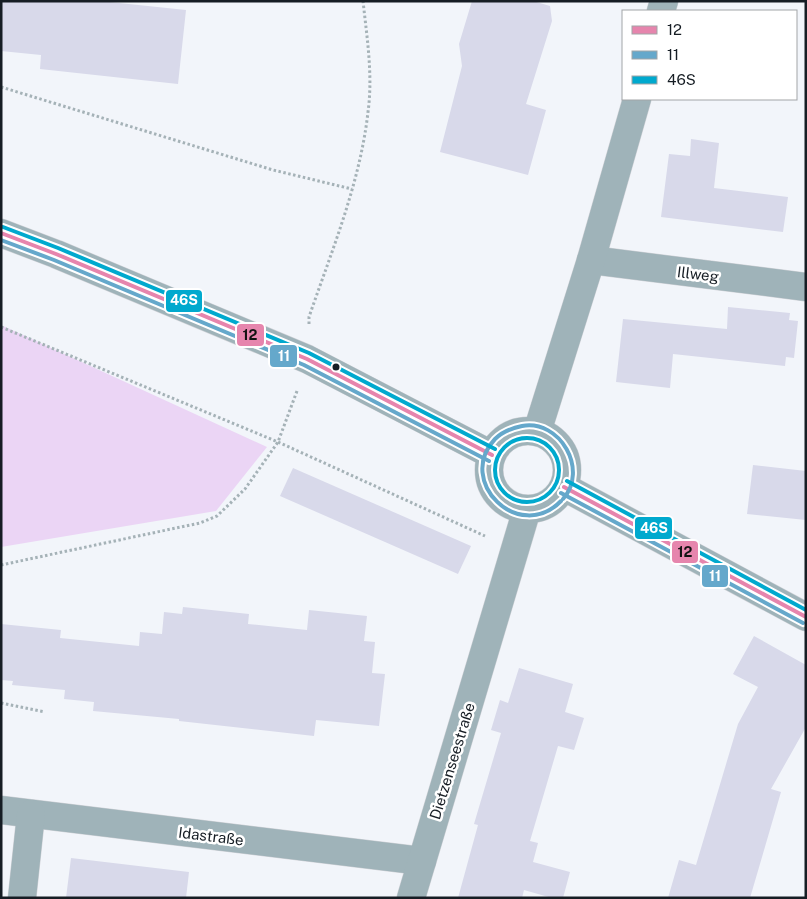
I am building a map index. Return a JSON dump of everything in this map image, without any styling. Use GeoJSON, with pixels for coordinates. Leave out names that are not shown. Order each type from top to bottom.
{"type":"FeatureCollection","features":[{"type":"Feature","properties":{"kind":"street"},"geometry":{"type":"LineString","coordinates":[[537,432],[591,260],[637,100]]}},
{"type":"Feature","properties":{"kind":"street"},"geometry":{"type":"LineString","coordinates":[[1,233],[56,254],[307,359],[492,454]]}},
{"type":"Feature","properties":{"kind":"street","name":"Illweg"},"geometry":{"type":"LineString","coordinates":[[591,260],[806,287]]}},
{"type":"Feature","properties":{"kind":"street"},"geometry":{"type":"LineString","coordinates":[[526,431],[537,432],[548,436],[563,453],[567,464],[567,476],[564,487],[548,504],[538,508],[516,507],[506,502],[496,491],[490,476],[489,465],[492,454],[502,442],[516,433],[526,431]]}},
{"type":"Feature","properties":{"kind":"street"},"geometry":{"type":"LineString","coordinates":[[564,487],[806,617]]}},
{"type":"Feature","properties":{"kind":"street","name":"Dietzenseestraße"},"geometry":{"type":"LineString","coordinates":[[411,898],[527,509]]}},
{"type":"Feature","properties":{"kind":"street","name":"Idastraße"},"geometry":{"type":"LineString","coordinates":[[1,810],[422,861]]}},
{"type":"Feature","properties":{"kind":"street"},"geometry":{"type":"LineString","coordinates":[[22,898],[31,814]]}},
{"type":"Feature","properties":{"kind":"path"},"geometry":{"type":"LineString","coordinates":[[1,565],[200,523],[217,516],[245,489],[278,442],[307,359],[309,317],[352,189],[363,148],[369,110],[370,69],[363,1]]}},
{"type":"Feature","properties":{"kind":"path"},"geometry":{"type":"LineString","coordinates":[[1,87],[273,170],[352,189]]}},
{"type":"Feature","properties":{"kind":"path"},"geometry":{"type":"LineString","coordinates":[[1,327],[278,442],[486,536]]}},
{"type":"Feature","properties":{"kind":"path"},"geometry":{"type":"LineString","coordinates":[[1,703],[45,712]]}},
{"type":"Feature","properties":{"kind":"shaded area"},"geometry":{"type":"Polygon","coordinates":[[[1,325],[267,447],[216,511],[1,547],[1,325]]]}},
{"type":"Feature","properties":{"kind":"building"},"geometry":{"type":"Polygon","coordinates":[[[1,1],[100,1],[186,10],[178,84],[40,69],[41,55],[1,51],[1,1]]]}},
{"type":"Feature","properties":{"kind":"building"},"geometry":{"type":"Polygon","coordinates":[[[472,1],[533,1],[550,6],[552,21],[526,104],[546,110],[528,175],[440,152],[462,66],[459,44],[472,1]]]}},
{"type":"Feature","properties":{"kind":"building"},"geometry":{"type":"Polygon","coordinates":[[[691,139],[719,143],[714,188],[788,197],[783,232],[661,217],[669,154],[690,156],[691,139]]]}},
{"type":"Feature","properties":{"kind":"building"},"geometry":{"type":"Polygon","coordinates":[[[728,307],[790,313],[789,320],[798,321],[794,358],[786,357],[785,366],[673,354],[670,388],[616,382],[623,319],[727,329],[728,307]]]}},
{"type":"Feature","properties":{"kind":"building"},"geometry":{"type":"Polygon","coordinates":[[[753,465],[806,471],[806,520],[747,514],[753,465]]]}},
{"type":"Feature","properties":{"kind":"building"},"geometry":{"type":"Polygon","coordinates":[[[293,468],[471,546],[458,574],[280,496],[293,468]]]}},
{"type":"Feature","properties":{"kind":"building"},"geometry":{"type":"Polygon","coordinates":[[[183,607],[249,614],[248,624],[307,630],[309,610],[367,616],[364,641],[375,642],[372,673],[385,674],[379,726],[316,720],[314,736],[179,721],[179,719],[93,711],[94,702],[64,699],[65,690],[12,685],[13,681],[1,680],[1,624],[61,630],[60,638],[139,646],[140,632],[162,634],[164,612],[182,614],[183,607]]]}},
{"type":"Feature","properties":{"kind":"building"},"geometry":{"type":"Polygon","coordinates":[[[754,636],[806,665],[806,727],[771,789],[781,792],[750,898],[668,898],[679,860],[696,865],[738,724],[758,687],[733,674],[754,636]]]}},
{"type":"Feature","properties":{"kind":"building"},"geometry":{"type":"Polygon","coordinates":[[[519,668],[573,684],[565,712],[584,718],[574,750],[558,746],[530,841],[538,843],[533,862],[570,872],[563,898],[552,898],[524,890],[522,898],[458,898],[478,825],[474,824],[501,733],[491,730],[500,700],[508,703],[519,668]]]}},
{"type":"Feature","properties":{"kind":"building"},"geometry":{"type":"Polygon","coordinates":[[[71,858],[189,872],[186,898],[66,898],[71,858]]]}},
{"type":"Feature","properties":{"kind":"transit line","name":"46S"},"geometry":{"type":"LineString","coordinates":[[3,227],[58,248],[309,353],[495,449]]}},
{"type":"Feature","properties":{"kind":"transit line","name":"12"},"geometry":{"type":"LineString","coordinates":[[1,233],[56,254],[307,359],[492,455]]}},
{"type":"Feature","properties":{"kind":"transit line","name":"11"},"geometry":{"type":"LineString","coordinates":[[1,240],[54,260],[304,365],[489,461]]}},
{"type":"Feature","properties":{"kind":"transit line","name":"11"},"geometry":{"type":"LineString","coordinates":[[561,501],[544,512],[527,515],[511,511],[497,502],[487,488],[483,472],[485,455],[495,439],[508,430],[522,426],[536,426],[548,430],[559,438],[571,461],[573,474],[570,487],[563,499]]}},
{"type":"Feature","properties":{"kind":"transit line","name":"46S"},"geometry":{"type":"LineString","coordinates":[[527,438],[545,444],[553,452],[559,470],[553,488],[545,496],[527,502],[509,496],[501,488],[495,470],[501,452],[509,444],[527,438]]}},
{"type":"Feature","properties":{"kind":"transit line","name":"46S"},"geometry":{"type":"LineString","coordinates":[[567,481],[806,610]]}},
{"type":"Feature","properties":{"kind":"transit line","name":"12"},"geometry":{"type":"LineString","coordinates":[[564,487],[806,617]]}},
{"type":"Feature","properties":{"kind":"transit line","name":"11"},"geometry":{"type":"LineString","coordinates":[[561,493],[803,623]]}}]}
